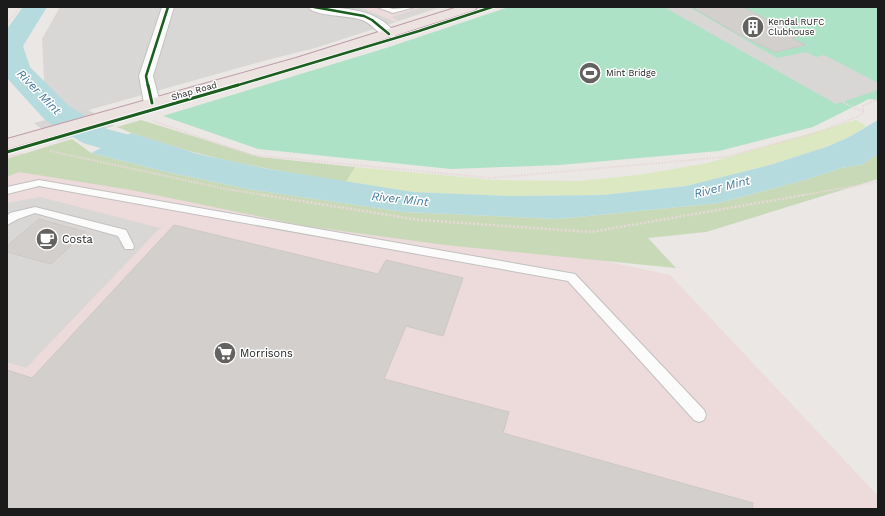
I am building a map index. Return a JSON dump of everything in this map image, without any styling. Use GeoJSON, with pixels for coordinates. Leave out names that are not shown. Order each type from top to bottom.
{"type":"FeatureCollection","features":[{"type":"Feature","properties":{"kind":"highway","name":"Shap Road"},"geometry":{"type":"LineString","coordinates":[[7,144],[46,141],[102,118],[294,63],[471,7]]}},
{"type":"Feature","properties":{"kind":"street"},"geometry":{"type":"LineString","coordinates":[[152,103],[146,76],[168,7]]}},
{"type":"Feature","properties":{"kind":"street"},"geometry":{"type":"LineString","coordinates":[[314,7],[364,16],[372,20],[389,34]]}},
{"type":"Feature","properties":{"kind":"lane"},"geometry":{"type":"LineString","coordinates":[[380,7],[393,11],[412,7]]}},
{"type":"Feature","properties":{"kind":"lane"},"geometry":{"type":"LineString","coordinates":[[7,191],[18,187],[39,183],[571,277],[699,415]]}},
{"type":"Feature","properties":{"kind":"lane"},"geometry":{"type":"LineString","coordinates":[[7,221],[14,216],[35,210],[122,233],[129,246]]}},
{"type":"Feature","properties":{"kind":"path"},"geometry":{"type":"LineString","coordinates":[[7,23],[21,7]]}},
{"type":"Feature","properties":{"kind":"path"},"geometry":{"type":"LineString","coordinates":[[842,97],[843,102],[856,110],[864,111]]}},
{"type":"Feature","properties":{"kind":"path"},"geometry":{"type":"LineString","coordinates":[[148,120],[252,155],[491,178],[725,157],[820,132],[864,114],[863,106],[873,101],[878,101]]}},
{"type":"Feature","properties":{"kind":"path"},"geometry":{"type":"LineString","coordinates":[[46,141],[226,189],[420,220],[591,232],[878,182]]}},
{"type":"Feature","properties":{"kind":"shaded area"},"geometry":{"type":"Polygon","coordinates":[[[60,7],[360,7],[396,22],[315,48],[46,122],[42,39],[60,7]]]}},
{"type":"Feature","properties":{"kind":"shaded area"},"geometry":{"type":"Polygon","coordinates":[[[360,7],[443,7],[396,22],[360,7]]]}},
{"type":"Feature","properties":{"kind":"shaded area"},"geometry":{"type":"Polygon","coordinates":[[[422,7],[440,7],[398,21],[392,17],[422,7]]]}},
{"type":"Feature","properties":{"kind":"shaded area"},"geometry":{"type":"Polygon","coordinates":[[[664,7],[689,7],[777,58],[806,52],[816,57],[824,55],[878,83],[878,90],[836,104],[664,7]]]}},
{"type":"Feature","properties":{"kind":"shaded area"},"geometry":{"type":"Polygon","coordinates":[[[21,153],[90,169],[576,255],[670,275],[878,496],[878,509],[7,509],[7,156],[21,153]]]}},
{"type":"Feature","properties":{"kind":"shaded area"},"geometry":{"type":"Polygon","coordinates":[[[40,197],[160,228],[26,368],[7,362],[7,203],[40,197]]]}},
{"type":"Feature","properties":{"kind":"green space","name":"Mint Bridge"},"geometry":{"type":"Polygon","coordinates":[[[509,7],[878,7],[878,100],[869,99],[813,127],[719,151],[559,165],[451,169],[258,149],[163,116],[386,48],[509,7]]]}},
{"type":"Feature","properties":{"kind":"green space"},"geometry":{"type":"Polygon","coordinates":[[[141,120],[260,157],[355,167],[346,182],[301,175],[188,151],[117,127],[141,120]]]}},
{"type":"Feature","properties":{"kind":"green space"},"geometry":{"type":"Polygon","coordinates":[[[856,120],[866,126],[849,137],[829,146],[770,165],[686,186],[603,195],[513,196],[413,192],[346,182],[355,167],[494,180],[581,181],[645,174],[708,163],[856,120]]]}},
{"type":"Feature","properties":{"kind":"green space"},"geometry":{"type":"Polygon","coordinates":[[[72,139],[91,153],[167,172],[248,189],[404,212],[558,219],[719,203],[808,179],[841,168],[861,165],[878,154],[878,179],[706,232],[648,238],[676,268],[445,245],[305,226],[131,190],[19,172],[7,177],[7,159],[72,139]]]}},
{"type":"Feature","properties":{"kind":"water"},"geometry":{"type":"Polygon","coordinates":[[[878,120],[878,154],[861,165],[841,168],[808,179],[719,203],[558,219],[404,212],[248,189],[167,172],[91,153],[131,133],[198,154],[263,168],[413,192],[513,196],[603,195],[686,186],[770,165],[829,146],[849,137],[878,120]]]}},
{"type":"Feature","properties":{"kind":"pier"},"geometry":{"type":"Polygon","coordinates":[[[87,109],[114,126],[58,141],[34,123],[87,109]]]}},
{"type":"Feature","properties":{"kind":"building","name":"Kendal RUFC Clubhouse"},"geometry":{"type":"Polygon","coordinates":[[[692,7],[743,7],[799,36],[792,38],[805,45],[775,52],[738,34],[692,7]]]}},
{"type":"Feature","properties":{"kind":"building","name":"Costa"},"geometry":{"type":"Polygon","coordinates":[[[39,219],[86,232],[51,264],[7,252],[7,246],[39,219]]]}},
{"type":"Feature","properties":{"kind":"building","name":"Morrisons"},"geometry":{"type":"Polygon","coordinates":[[[174,225],[378,274],[386,260],[463,278],[443,336],[406,326],[384,379],[509,412],[503,433],[753,503],[752,509],[7,509],[7,370],[32,378],[174,225]]]}},
{"type":"Feature","properties":{"kind":"waterway","name":"River Mint"},"geometry":{"type":"LineString","coordinates":[[35,7],[9,46],[16,70],[57,113],[95,136],[172,158]]}},
{"type":"Feature","properties":{"kind":"cycle path"},"geometry":{"type":"LineString","coordinates":[[152,103],[146,76],[168,7]]}},
{"type":"Feature","properties":{"kind":"cycle path"},"geometry":{"type":"LineString","coordinates":[[314,7],[364,16],[372,20],[389,34]]}},
{"type":"Feature","properties":{"kind":"cycle path"},"geometry":{"type":"LineString","coordinates":[[7,152],[159,109],[419,31],[492,7]]}},
{"type":"Feature","properties":{"kind":"place","name":"Kendal RUFC Clubhouse"},"geometry":{"type":"Point","coordinates":[753,27]}},
{"type":"Feature","properties":{"kind":"place","name":"Mint Bridge"},"geometry":{"type":"Point","coordinates":[590,73]}},
{"type":"Feature","properties":{"kind":"place","name":"Costa"},"geometry":{"type":"Point","coordinates":[47,239]}},
{"type":"Feature","properties":{"kind":"place","name":"Morrisons"},"geometry":{"type":"Point","coordinates":[225,353]}}]}
